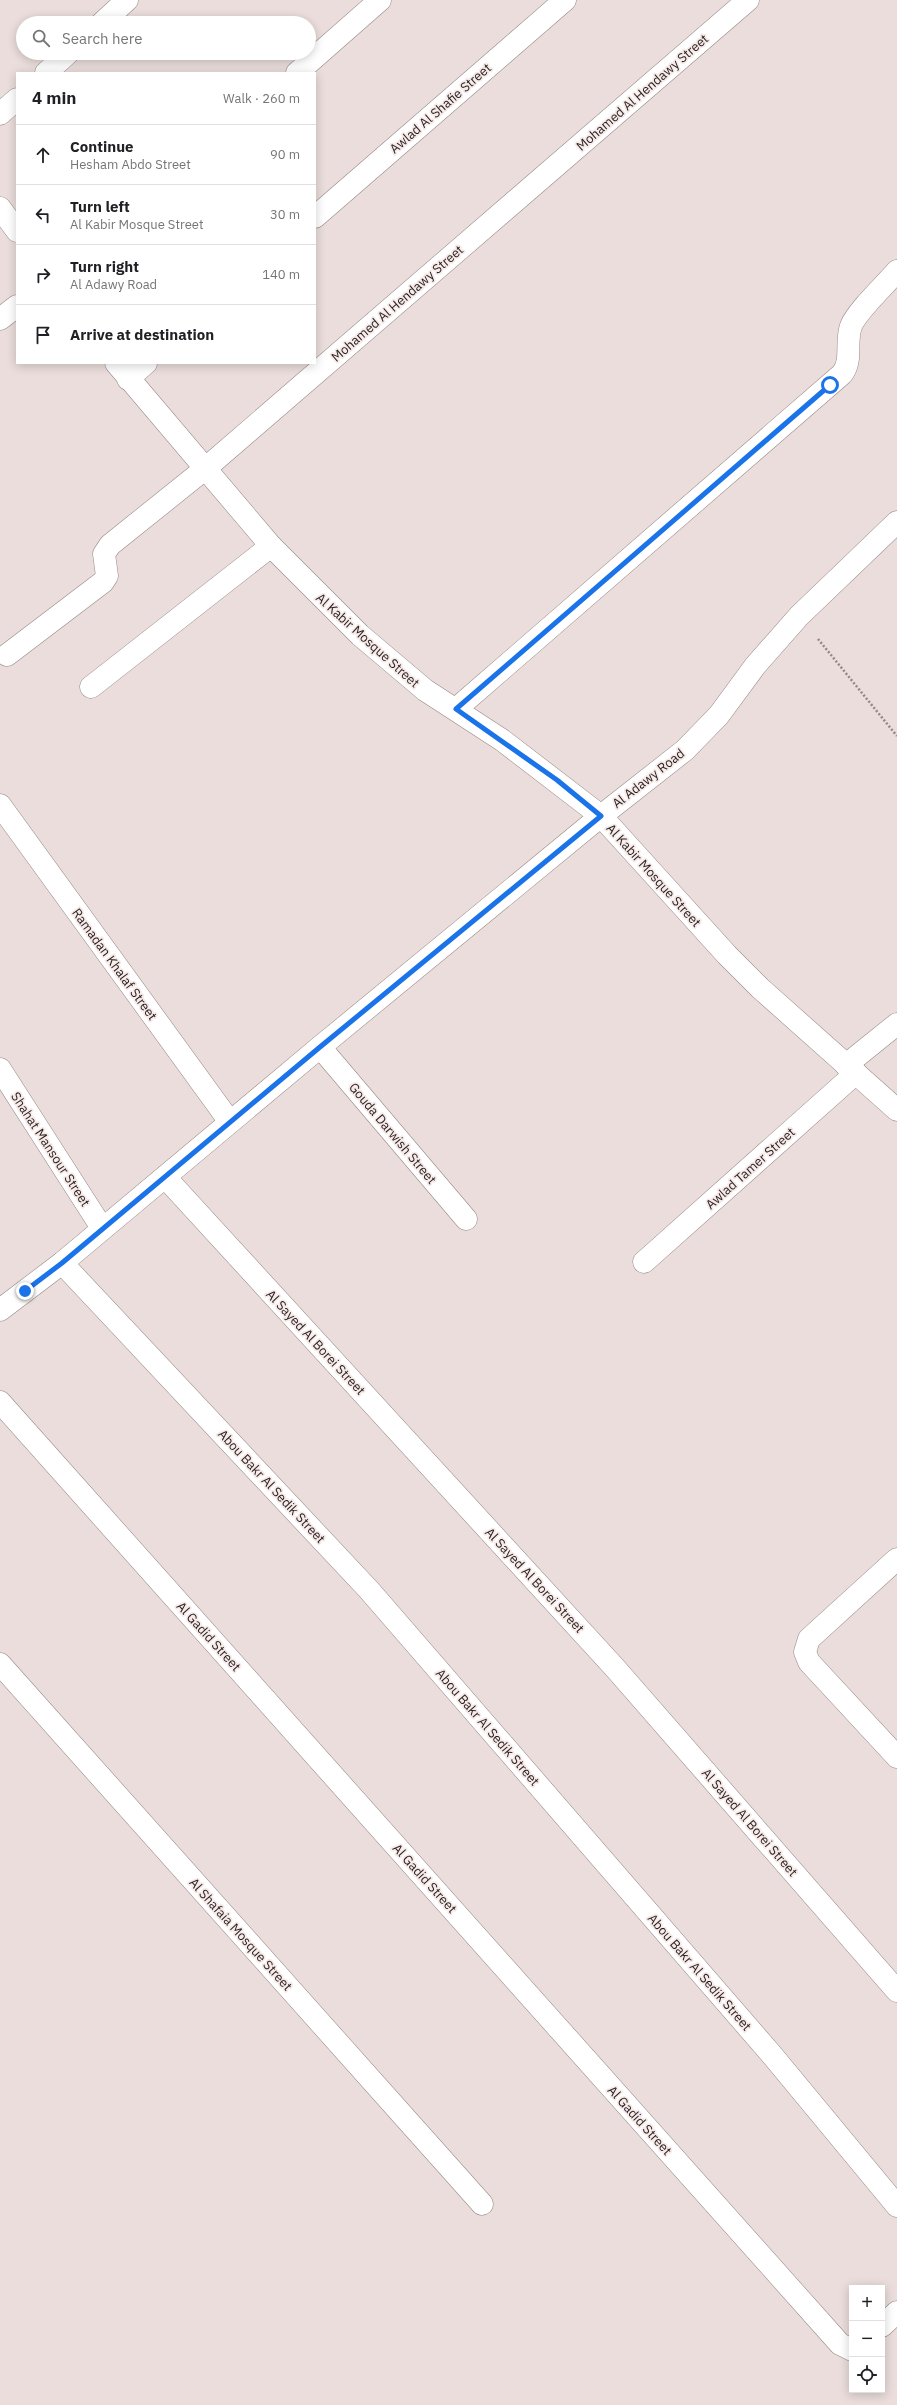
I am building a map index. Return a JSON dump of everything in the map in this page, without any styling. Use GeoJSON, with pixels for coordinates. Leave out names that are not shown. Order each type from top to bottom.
{"type":"FeatureCollection","features":[{"type":"Feature","properties":{"kind":"street"},"geometry":{"type":"LineString","coordinates":[[110,16],[127,0]]}},
{"type":"Feature","properties":{"kind":"street"},"geometry":{"type":"LineString","coordinates":[[316,56],[380,0]]}},
{"type":"Feature","properties":{"kind":"street","name":"Awlad Al Shafie Street"},"geometry":{"type":"LineString","coordinates":[[316,216],[565,0]]}},
{"type":"Feature","properties":{"kind":"street","name":"Mohamed Al Hendawy Street"},"geometry":{"type":"LineString","coordinates":[[6,654],[103,582],[107,576],[104,554],[110,544],[206,468],[748,0]]}},
{"type":"Feature","properties":{"kind":"street"},"geometry":{"type":"LineString","coordinates":[[47,72],[60,60]]}},
{"type":"Feature","properties":{"kind":"street"},"geometry":{"type":"LineString","coordinates":[[298,72],[312,60]]}},
{"type":"Feature","properties":{"kind":"street"},"geometry":{"type":"LineString","coordinates":[[0,114],[16,100]]}},
{"type":"Feature","properties":{"kind":"street"},"geometry":{"type":"LineString","coordinates":[[0,208],[16,230]]}},
{"type":"Feature","properties":{"kind":"street"},"geometry":{"type":"LineString","coordinates":[[456,709],[842,374],[847,366],[847,342],[852,323],[897,271]]}},
{"type":"Feature","properties":{"kind":"street"},"geometry":{"type":"LineString","coordinates":[[0,319],[16,307]]}},
{"type":"Feature","properties":{"kind":"street"},"geometry":{"type":"LineString","coordinates":[[122,371],[143,364]]}},
{"type":"Feature","properties":{"kind":"street","name":"Al Kabir Mosque Street"},"geometry":{"type":"LineString","coordinates":[[122,371],[271,546],[315,592],[394,666],[425,690],[456,709],[557,780],[601,816],[727,956],[897,1110]]}},
{"type":"Feature","properties":{"kind":"street","name":"Al Adawy Road"},"geometry":{"type":"LineString","coordinates":[[0,1310],[62,1263],[320,1047],[601,816],[685,750],[703,733],[772,646],[798,616],[897,522]]}},
{"type":"Feature","properties":{"kind":"street"},"geometry":{"type":"LineString","coordinates":[[92,687],[271,546]]}},
{"type":"Feature","properties":{"kind":"street","name":"Ramadan Khalaf Street"},"geometry":{"type":"LineString","coordinates":[[0,805],[230,1122]]}},
{"type":"Feature","properties":{"kind":"street","name":"Awlad Tamer Street"},"geometry":{"type":"LineString","coordinates":[[644,1262],[851,1069],[897,1024]]}},
{"type":"Feature","properties":{"kind":"street","name":"Gouda Darwish Street"},"geometry":{"type":"LineString","coordinates":[[320,1047],[466,1219]]}},
{"type":"Feature","properties":{"kind":"street","name":"Shahat Mansour Street"},"geometry":{"type":"LineString","coordinates":[[0,1069],[102,1228]]}},
{"type":"Feature","properties":{"kind":"street","name":"Al Sayed Al Borei Street"},"geometry":{"type":"LineString","coordinates":[[164,1177],[615,1668],[897,1991]]}},
{"type":"Feature","properties":{"kind":"street","name":"Abou Bakr Al Sedik Street"},"geometry":{"type":"LineString","coordinates":[[62,1263],[369,1590],[772,2055],[897,2206]]}},
{"type":"Feature","properties":{"kind":"street","name":"Al Gadid Street"},"geometry":{"type":"LineString","coordinates":[[0,1402],[840,2344],[849,2348]]}},
{"type":"Feature","properties":{"kind":"street"},"geometry":{"type":"LineString","coordinates":[[897,1559],[809,1639],[805,1652],[809,1662],[897,1757]]}},
{"type":"Feature","properties":{"kind":"street","name":"Al Shafaia Mosque Street"},"geometry":{"type":"LineString","coordinates":[[0,1664],[482,2204]]}},
{"type":"Feature","properties":{"kind":"street"},"geometry":{"type":"LineString","coordinates":[[885,2323],[897,2312]]}},
{"type":"Feature","properties":{"kind":"path"},"geometry":{"type":"LineString","coordinates":[[798,616],[897,736]]}},
{"type":"Feature","properties":{"kind":"route"},"geometry":{"type":"LineString","coordinates":[[25,1291],[62,1263],[320,1047],[601,816],[557,780],[456,709],[830,385]]}}]}
